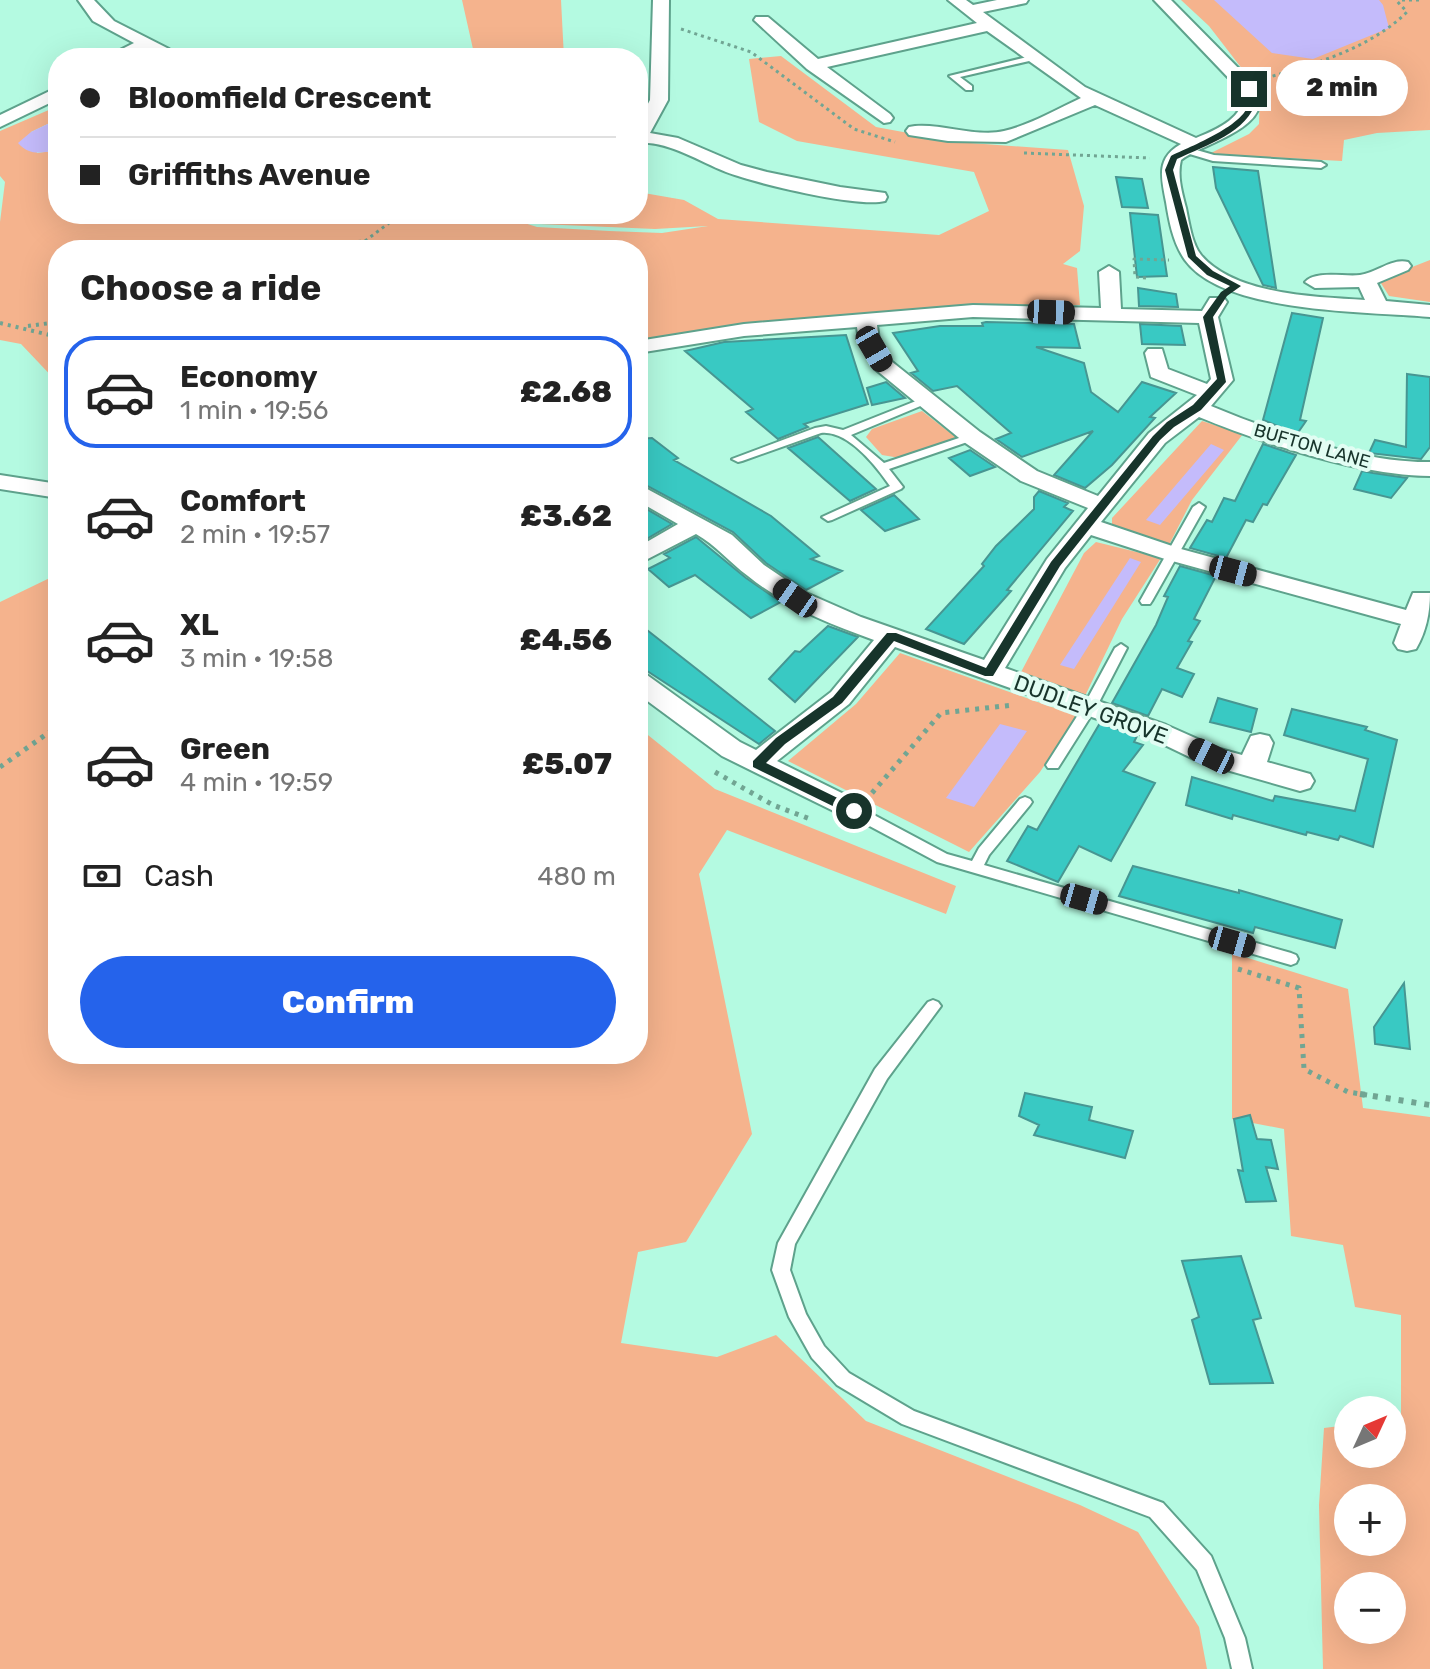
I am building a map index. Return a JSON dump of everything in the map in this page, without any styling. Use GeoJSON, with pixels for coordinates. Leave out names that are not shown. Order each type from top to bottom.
{"type":"FeatureCollection","features":[{"type":"Feature","properties":{"kind":"street"},"geometry":{"type":"LineString","coordinates":[[86,0],[90,10],[106,23],[155,46],[148,48]]}},
{"type":"Feature","properties":{"kind":"street"},"geometry":{"type":"LineString","coordinates":[[648,121],[659,100],[661,0]]}},
{"type":"Feature","properties":{"kind":"street"},"geometry":{"type":"LineString","coordinates":[[956,0],[1093,99],[1192,148]]}},
{"type":"Feature","properties":{"kind":"street"},"geometry":{"type":"LineString","coordinates":[[971,10],[1020,0]]}},
{"type":"Feature","properties":{"kind":"street"},"geometry":{"type":"LineString","coordinates":[[1162,0],[1249,89],[1253,99],[1251,107],[1232,129],[1174,158],[1169,170],[1192,257],[1210,273],[1236,286],[1316,303],[1430,311]]}},
{"type":"Feature","properties":{"kind":"street"},"geometry":{"type":"LineString","coordinates":[[762,20],[813,65],[884,118]]}},
{"type":"Feature","properties":{"kind":"street"},"geometry":{"type":"LineString","coordinates":[[813,65],[991,25]]}},
{"type":"Feature","properties":{"kind":"street"},"geometry":{"type":"LineString","coordinates":[[0,122],[48,97]]}},
{"type":"Feature","properties":{"kind":"street"},"geometry":{"type":"LineString","coordinates":[[915,131],[948,136],[1006,137],[1093,99]]}},
{"type":"Feature","properties":{"kind":"street"},"geometry":{"type":"LineString","coordinates":[[648,139],[672,142],[735,169],[766,177],[840,193],[878,197]]}},
{"type":"Feature","properties":{"kind":"street"},"geometry":{"type":"LineString","coordinates":[[1315,282],[1366,281],[1401,266]]}},
{"type":"Feature","properties":{"kind":"street"},"geometry":{"type":"LineString","coordinates":[[1109,272],[1111,314]]}},
{"type":"Feature","properties":{"kind":"street"},"geometry":{"type":"LineString","coordinates":[[1366,281],[1378,306]]}},
{"type":"Feature","properties":{"kind":"street"},"geometry":{"type":"LineString","coordinates":[[989,673],[1055,564],[1157,438],[1204,400],[1222,380],[1208,317],[1224,294],[1236,286]]}},
{"type":"Feature","properties":{"kind":"street"},"geometry":{"type":"LineString","coordinates":[[648,345],[744,330],[973,311],[1208,317]]}},
{"type":"Feature","properties":{"kind":"street"},"geometry":{"type":"LineString","coordinates":[[866,320],[869,341],[882,365],[972,437],[1095,516],[1173,554],[1414,621]]}},
{"type":"Feature","properties":{"kind":"street","name":"BUFTON LANE"},"geometry":{"type":"LineString","coordinates":[[1155,353],[1158,373],[1204,400],[1232,424],[1365,462],[1405,470],[1430,469]]}},
{"type":"Feature","properties":{"kind":"street"},"geometry":{"type":"LineString","coordinates":[[0,482],[48,489]]}},
{"type":"Feature","properties":{"kind":"street","name":"DUDLEY GROVE"},"geometry":{"type":"LineString","coordinates":[[648,497],[724,540],[755,570],[795,598],[852,623],[1157,731],[1211,756],[1256,755],[1300,781]]}},
{"type":"Feature","properties":{"kind":"street"},"geometry":{"type":"LineString","coordinates":[[648,551],[695,524]]}},
{"type":"Feature","properties":{"kind":"street"},"geometry":{"type":"LineString","coordinates":[[757,764],[781,741],[838,700],[891,635]]}},
{"type":"Feature","properties":{"kind":"street"},"geometry":{"type":"LineString","coordinates":[[648,688],[731,749],[757,764],[859,806]]}},
{"type":"Feature","properties":{"kind":"lane"},"geometry":{"type":"LineString","coordinates":[[969,88],[953,76],[1035,57]]}},
{"type":"Feature","properties":{"kind":"lane"},"geometry":{"type":"LineString","coordinates":[[1192,148],[1213,158],[1321,165]]}},
{"type":"Feature","properties":{"kind":"lane"},"geometry":{"type":"LineString","coordinates":[[843,434],[926,400]]}},
{"type":"Feature","properties":{"kind":"lane"},"geometry":{"type":"LineString","coordinates":[[738,459],[826,429],[843,434],[884,467],[897,487],[828,517]]}},
{"type":"Feature","properties":{"kind":"lane"},"geometry":{"type":"LineString","coordinates":[[884,467],[972,437]]}},
{"type":"Feature","properties":{"kind":"lane"},"geometry":{"type":"LineString","coordinates":[[1146,601],[1199,507]]}},
{"type":"Feature","properties":{"kind":"lane"},"geometry":{"type":"LineString","coordinates":[[1053,765],[1089,708],[1121,648]]}},
{"type":"Feature","properties":{"kind":"lane"},"geometry":{"type":"LineString","coordinates":[[976,867],[984,852],[1025,802]]}},
{"type":"Feature","properties":{"kind":"lane"},"geometry":{"type":"LineString","coordinates":[[859,806],[942,858],[1291,959]]}},
{"type":"Feature","properties":{"kind":"lane"},"geometry":{"type":"LineString","coordinates":[[933,1006],[881,1074],[787,1243],[781,1270],[798,1317],[818,1352],[843,1379],[908,1418],[1156,1510],[1204,1563],[1235,1638],[1242,1669]]}},
{"type":"Feature","properties":{"kind":"path"},"geometry":{"type":"LineString","coordinates":[[1261,79],[1311,65],[1396,25],[1407,12],[1396,0]]}},
{"type":"Feature","properties":{"kind":"path"},"geometry":{"type":"LineString","coordinates":[[1402,0],[1419,0]]}},
{"type":"Feature","properties":{"kind":"path"},"geometry":{"type":"LineString","coordinates":[[366,240],[388,224]]}},
{"type":"Feature","properties":{"kind":"path"},"geometry":{"type":"LineString","coordinates":[[1146,278],[1135,277],[1134,259],[1182,261]]}},
{"type":"Feature","properties":{"kind":"path"},"geometry":{"type":"LineString","coordinates":[[0,323],[48,325]]}},
{"type":"Feature","properties":{"kind":"path"},"geometry":{"type":"LineString","coordinates":[[24,326],[48,334]]}},
{"type":"Feature","properties":{"kind":"path"},"geometry":{"type":"LineString","coordinates":[[859,806],[941,713],[1027,704]]}},
{"type":"Feature","properties":{"kind":"path"},"geometry":{"type":"LineString","coordinates":[[0,767],[48,733]]}},
{"type":"Feature","properties":{"kind":"path"},"geometry":{"type":"LineString","coordinates":[[1332,1085],[1348,1092],[1430,1105]]}},
{"type":"Feature","properties":{"kind":"shaded area"},"geometry":{"type":"Polygon","coordinates":[[[462,0],[561,0],[563,48],[473,48],[462,0]]]}},
{"type":"Feature","properties":{"kind":"shaded area"},"geometry":{"type":"Polygon","coordinates":[[[1181,0],[1430,0],[1430,130],[1377,133],[1344,140],[1342,161],[1209,154],[1249,134],[1259,124],[1260,92],[1209,26],[1181,0]]]}},
{"type":"Feature","properties":{"kind":"shaded area"},"geometry":{"type":"Polygon","coordinates":[[[1214,0],[1379,0],[1389,28],[1313,59],[1272,53],[1214,0]]]}},
{"type":"Feature","properties":{"kind":"shaded area"},"geometry":{"type":"Polygon","coordinates":[[[781,56],[876,127],[957,142],[1068,150],[1084,206],[1080,251],[1063,264],[1077,268],[1080,305],[914,310],[802,318],[691,332],[648,341],[648,240],[48,240],[48,372],[21,344],[0,340],[0,222],[5,182],[0,176],[0,131],[48,110],[48,124],[31,132],[37,153],[48,151],[48,224],[528,224],[662,233],[708,226],[655,229],[539,224],[648,224],[648,194],[684,200],[718,219],[939,235],[989,211],[974,172],[797,141],[759,122],[749,59],[781,56]]]}},
{"type":"Feature","properties":{"kind":"shaded area"},"geometry":{"type":"Polygon","coordinates":[[[48,124],[48,152],[31,152],[18,143],[48,124]]]}},
{"type":"Feature","properties":{"kind":"shaded area"},"geometry":{"type":"Polygon","coordinates":[[[1430,260],[1430,302],[1389,296],[1379,280],[1430,260]]]}},
{"type":"Feature","properties":{"kind":"shaded area"},"geometry":{"type":"Polygon","coordinates":[[[922,411],[958,439],[900,458],[882,455],[866,437],[872,429],[922,411]]]}},
{"type":"Feature","properties":{"kind":"shaded area"},"geometry":{"type":"Polygon","coordinates":[[[1202,421],[1243,434],[1192,500],[1169,545],[1112,529],[1112,518],[1202,421]]]}},
{"type":"Feature","properties":{"kind":"shaded area"},"geometry":{"type":"Polygon","coordinates":[[[1211,444],[1224,450],[1160,525],[1146,520],[1211,444]]]}},
{"type":"Feature","properties":{"kind":"shaded area"},"geometry":{"type":"Polygon","coordinates":[[[1096,542],[1161,558],[1122,619],[1085,696],[1020,674],[1084,553],[1096,542]]]}},
{"type":"Feature","properties":{"kind":"shaded area"},"geometry":{"type":"Polygon","coordinates":[[[1130,558],[1141,562],[1074,669],[1060,665],[1130,558]]]}},
{"type":"Feature","properties":{"kind":"shaded area"},"geometry":{"type":"Polygon","coordinates":[[[48,579],[48,1064],[648,1064],[648,735],[715,789],[956,886],[946,914],[727,830],[699,874],[752,1134],[686,1242],[638,1252],[621,1343],[717,1357],[776,1335],[866,1421],[1080,1505],[1138,1532],[1199,1627],[1207,1669],[0,1669],[0,602],[48,579]]]}},
{"type":"Feature","properties":{"kind":"shaded area"},"geometry":{"type":"Polygon","coordinates":[[[900,653],[1077,716],[1040,772],[969,852],[788,761],[856,704],[900,653]]]}},
{"type":"Feature","properties":{"kind":"shaded area"},"geometry":{"type":"Polygon","coordinates":[[[1000,724],[1027,731],[974,807],[946,798],[1000,724]]]}},
{"type":"Feature","properties":{"kind":"shaded area"},"geometry":{"type":"Polygon","coordinates":[[[1232,953],[1348,989],[1363,1108],[1430,1117],[1430,1669],[1323,1669],[1319,1505],[1324,1428],[1334,1427],[1334,1468],[1406,1468],[1406,1396],[1401,1396],[1401,1315],[1355,1307],[1343,1245],[1291,1236],[1284,1129],[1232,1119],[1232,953]]]}},
{"type":"Feature","properties":{"kind":"building"},"geometry":{"type":"Polygon","coordinates":[[[1213,167],[1258,171],[1276,288],[1263,285],[1216,188],[1213,167]]]}},
{"type":"Feature","properties":{"kind":"building"},"geometry":{"type":"Polygon","coordinates":[[[1116,177],[1142,179],[1148,208],[1122,207],[1116,177]]]}},
{"type":"Feature","properties":{"kind":"building"},"geometry":{"type":"Polygon","coordinates":[[[1130,213],[1158,215],[1167,276],[1137,277],[1130,213]]]}},
{"type":"Feature","properties":{"kind":"building"},"geometry":{"type":"Polygon","coordinates":[[[1138,288],[1176,294],[1178,307],[1139,306],[1138,288]]]}},
{"type":"Feature","properties":{"kind":"building"},"geometry":{"type":"Polygon","coordinates":[[[1292,313],[1323,318],[1300,420],[1306,421],[1297,434],[1263,420],[1292,313]]]}},
{"type":"Feature","properties":{"kind":"building"},"geometry":{"type":"Polygon","coordinates":[[[982,323],[1074,324],[1080,348],[1036,347],[1084,363],[1091,392],[1118,412],[1142,382],[1176,393],[1150,417],[1155,418],[1112,465],[1085,488],[1054,475],[1093,431],[1022,457],[996,439],[1011,433],[957,386],[933,391],[911,373],[918,371],[893,333],[940,326],[983,326],[982,323]]]}},
{"type":"Feature","properties":{"kind":"building"},"geometry":{"type":"Polygon","coordinates":[[[1140,324],[1181,326],[1185,345],[1142,344],[1140,324]]]}},
{"type":"Feature","properties":{"kind":"building"},"geometry":{"type":"Polygon","coordinates":[[[846,335],[868,404],[804,424],[808,427],[778,439],[746,412],[753,409],[685,351],[724,342],[846,335]]]}},
{"type":"Feature","properties":{"kind":"building"},"geometry":{"type":"Polygon","coordinates":[[[1407,374],[1430,377],[1430,447],[1421,459],[1369,453],[1375,440],[1406,447],[1407,374]]]}},
{"type":"Feature","properties":{"kind":"building"},"geometry":{"type":"Polygon","coordinates":[[[886,382],[905,398],[872,405],[867,388],[886,382]]]}},
{"type":"Feature","properties":{"kind":"building"},"geometry":{"type":"Polygon","coordinates":[[[818,437],[876,489],[850,501],[788,448],[818,437]]]}},
{"type":"Feature","properties":{"kind":"building"},"geometry":{"type":"Polygon","coordinates":[[[648,438],[652,438],[678,458],[674,460],[771,516],[819,556],[811,559],[842,571],[806,590],[766,563],[733,532],[648,486],[648,438]]]}},
{"type":"Feature","properties":{"kind":"building"},"geometry":{"type":"Polygon","coordinates":[[[1263,444],[1296,455],[1267,505],[1263,504],[1253,522],[1246,520],[1226,558],[1190,548],[1207,520],[1212,522],[1224,498],[1235,501],[1263,444]]]}},
{"type":"Feature","properties":{"kind":"building"},"geometry":{"type":"Polygon","coordinates":[[[970,450],[995,467],[970,476],[949,458],[970,450]]]}},
{"type":"Feature","properties":{"kind":"building"},"geometry":{"type":"Polygon","coordinates":[[[1362,471],[1407,478],[1391,498],[1354,489],[1362,471]]]}},
{"type":"Feature","properties":{"kind":"building"},"geometry":{"type":"Polygon","coordinates":[[[1039,491],[1068,503],[1064,507],[1073,511],[1007,590],[1011,591],[964,644],[926,629],[984,566],[982,564],[996,546],[1034,509],[1034,497],[1039,491]]]}},
{"type":"Feature","properties":{"kind":"building"},"geometry":{"type":"Polygon","coordinates":[[[894,495],[919,519],[885,531],[861,510],[894,495]]]}},
{"type":"Feature","properties":{"kind":"building"},"geometry":{"type":"Polygon","coordinates":[[[648,510],[672,524],[648,538],[648,510]]]}},
{"type":"Feature","properties":{"kind":"building"},"geometry":{"type":"Polygon","coordinates":[[[696,537],[781,602],[751,618],[695,575],[669,587],[648,569],[670,558],[664,554],[696,537]]]}},
{"type":"Feature","properties":{"kind":"building"},"geometry":{"type":"Polygon","coordinates":[[[1180,566],[1216,576],[1194,619],[1200,621],[1188,641],[1192,642],[1177,668],[1194,674],[1182,697],[1162,689],[1148,716],[1112,703],[1156,625],[1168,597],[1164,596],[1180,566]]]}},
{"type":"Feature","properties":{"kind":"building"},"geometry":{"type":"Polygon","coordinates":[[[828,626],[858,637],[795,702],[769,679],[795,651],[800,652],[828,626]]]}},
{"type":"Feature","properties":{"kind":"building"},"geometry":{"type":"Polygon","coordinates":[[[648,631],[775,731],[759,744],[648,672],[648,631]]]}},
{"type":"Feature","properties":{"kind":"building"},"geometry":{"type":"Polygon","coordinates":[[[1218,698],[1257,709],[1251,732],[1210,722],[1218,698]]]}},
{"type":"Feature","properties":{"kind":"building"},"geometry":{"type":"Polygon","coordinates":[[[1292,709],[1367,727],[1365,730],[1397,740],[1373,847],[1340,836],[1338,840],[1307,832],[1306,835],[1233,815],[1232,819],[1186,805],[1192,777],[1273,801],[1275,796],[1355,811],[1368,759],[1284,735],[1292,709]]]}},
{"type":"Feature","properties":{"kind":"building"},"geometry":{"type":"Polygon","coordinates":[[[1100,723],[1137,736],[1134,742],[1143,745],[1123,771],[1155,783],[1111,861],[1079,846],[1058,882],[1007,861],[1028,826],[1037,830],[1100,723]]]}},
{"type":"Feature","properties":{"kind":"building"},"geometry":{"type":"Polygon","coordinates":[[[1133,866],[1239,893],[1239,890],[1342,920],[1335,948],[1255,927],[1253,933],[1119,896],[1133,866]]]}},
{"type":"Feature","properties":{"kind":"building"},"geometry":{"type":"Polygon","coordinates":[[[1404,983],[1410,1049],[1375,1044],[1374,1027],[1404,983]]]}},
{"type":"Feature","properties":{"kind":"building"},"geometry":{"type":"Polygon","coordinates":[[[1025,1093],[1092,1107],[1089,1120],[1133,1131],[1125,1158],[1034,1135],[1039,1125],[1019,1116],[1025,1093]]]}},
{"type":"Feature","properties":{"kind":"building"},"geometry":{"type":"Polygon","coordinates":[[[1250,1115],[1257,1139],[1271,1140],[1278,1169],[1266,1167],[1276,1201],[1246,1202],[1238,1170],[1243,1171],[1234,1119],[1250,1115]]]}},
{"type":"Feature","properties":{"kind":"building"},"geometry":{"type":"Polygon","coordinates":[[[1241,1256],[1261,1318],[1253,1320],[1273,1383],[1210,1384],[1192,1320],[1199,1317],[1182,1261],[1241,1256]]]}},
{"type":"Feature","properties":{"kind":"route"},"geometry":{"type":"LineString","coordinates":[[854,811],[757,764],[781,741],[838,700],[891,635],[989,673],[1055,564],[1157,438],[1197,408],[1222,380],[1208,317],[1224,294],[1236,286],[1210,273],[1192,257],[1169,170],[1174,158],[1186,150],[1232,129],[1251,107],[1253,99],[1249,89]]}}]}
